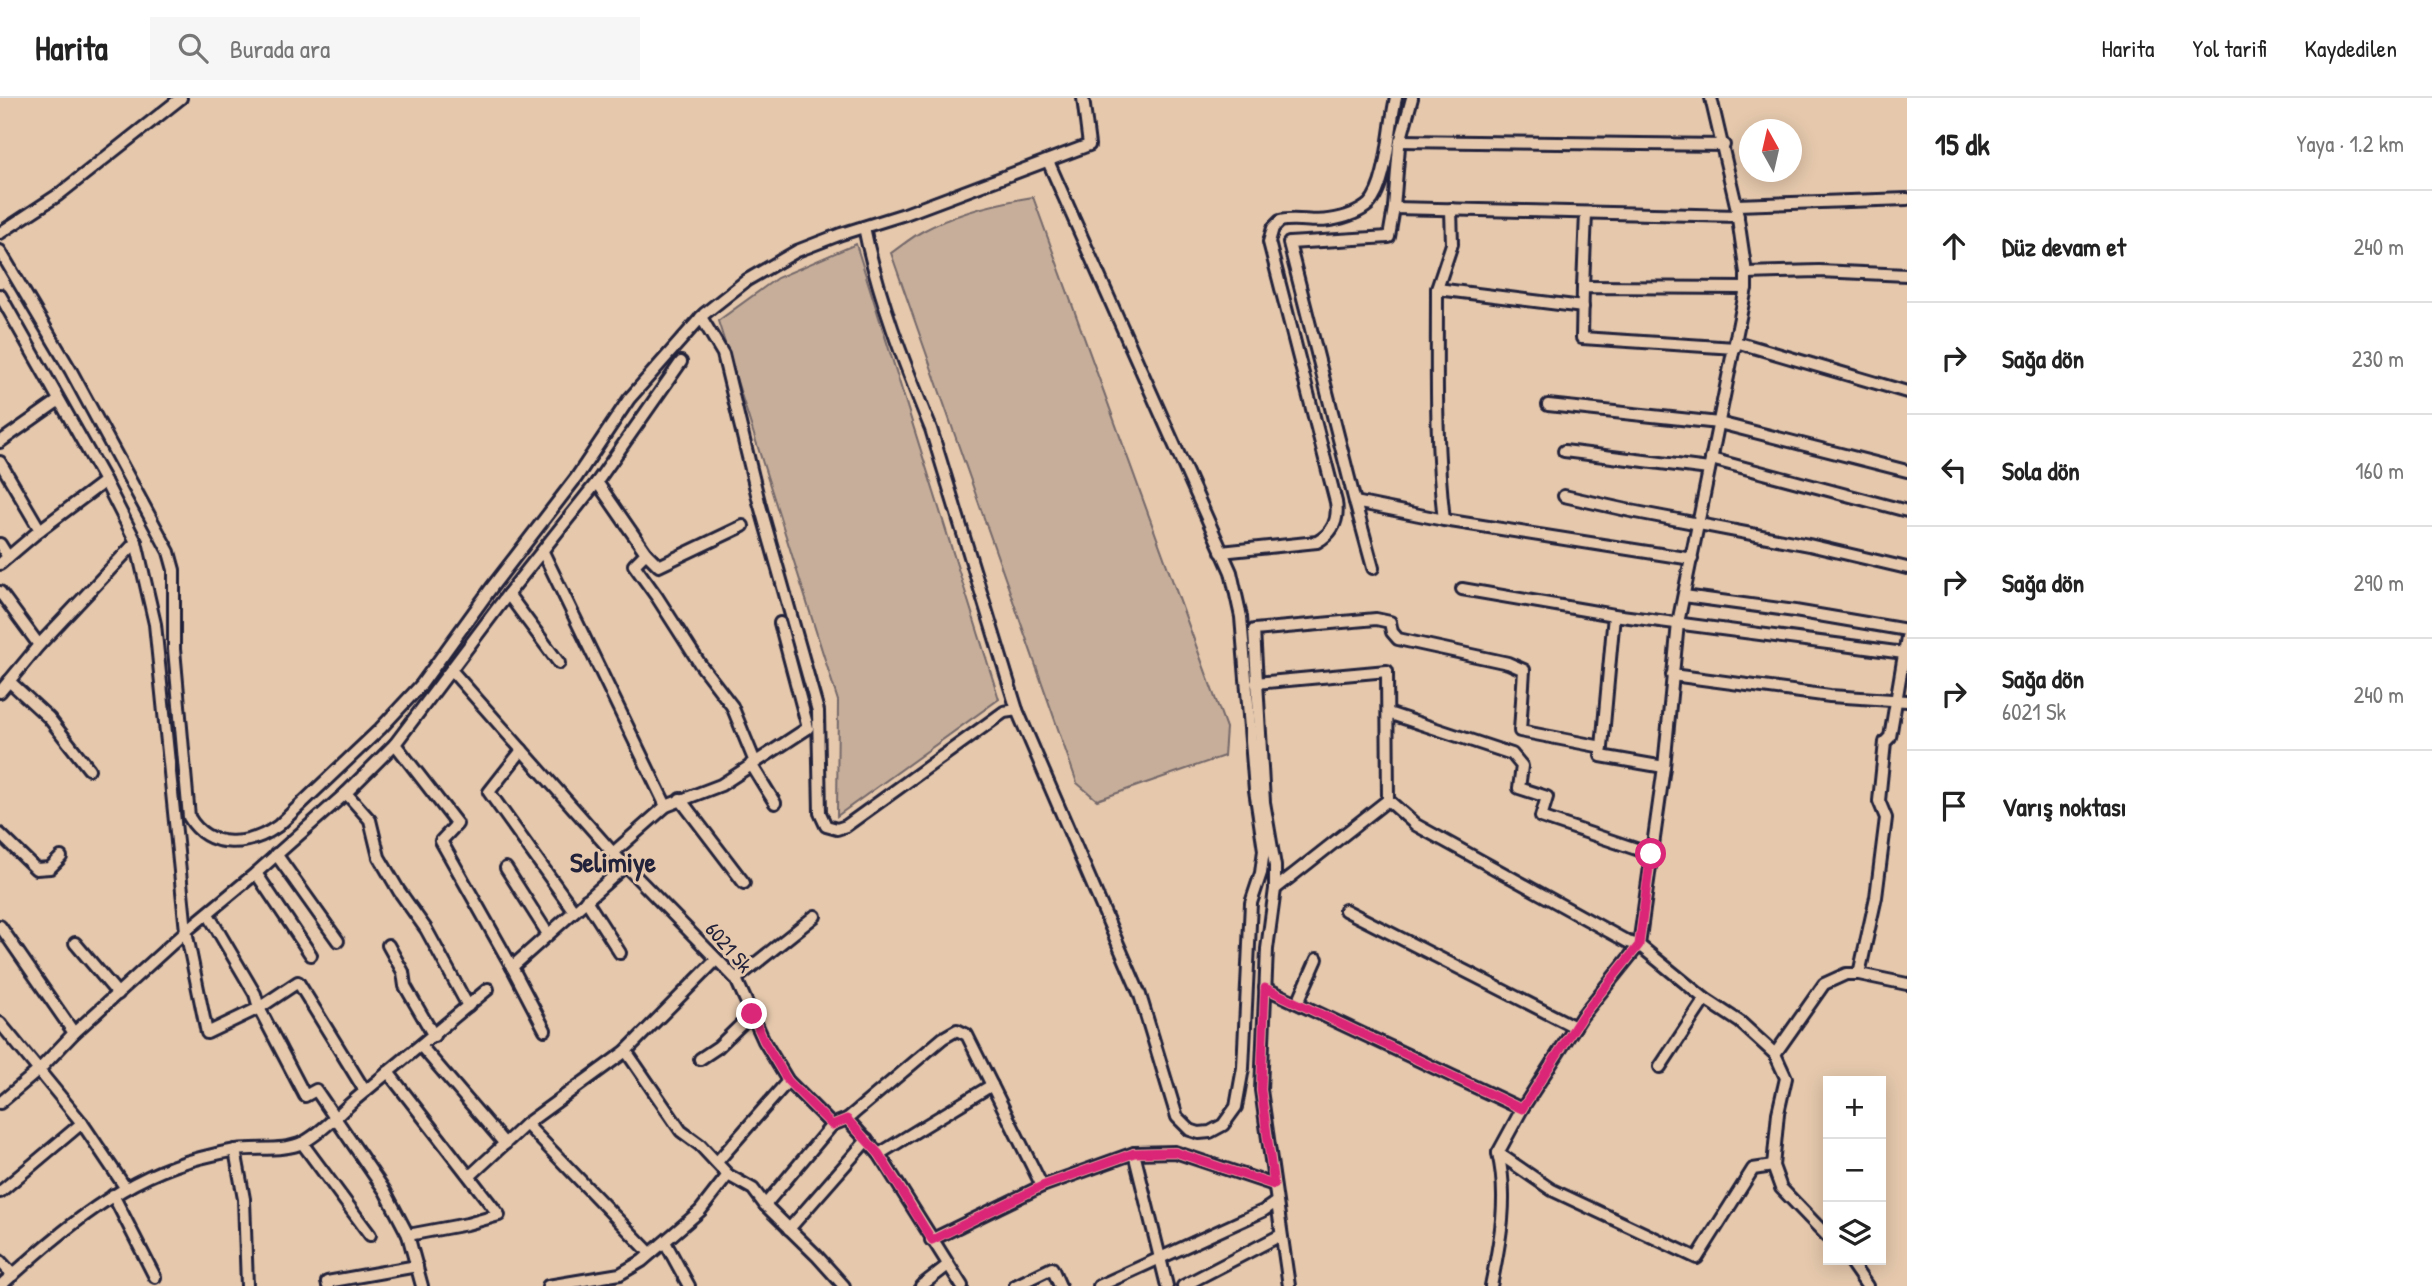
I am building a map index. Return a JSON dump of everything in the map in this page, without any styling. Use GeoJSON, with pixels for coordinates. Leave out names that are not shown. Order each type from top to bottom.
{"type":"FeatureCollection","features":[{"type":"Feature","properties":{"kind":"street"},"geometry":{"type":"LineString","coordinates":[[0,233],[58,195],[181,98]]}},
{"type":"Feature","properties":{"kind":"street"},"geometry":{"type":"LineString","coordinates":[[0,251],[71,371],[169,551],[174,570],[174,649],[189,817],[201,832],[229,842],[258,839],[278,826],[400,709],[421,685],[576,478],[629,399],[701,317],[747,280],[783,258],[1089,145],[1083,98]]}},
{"type":"Feature","properties":{"kind":"street"},"geometry":{"type":"LineString","coordinates":[[1221,552],[1317,542],[1327,536],[1335,524],[1338,513],[1336,502],[1269,242],[1270,234],[1280,221],[1326,221],[1344,217],[1368,205],[1380,186],[1396,98]]}},
{"type":"Feature","properties":{"kind":"street"},"geometry":{"type":"LineString","coordinates":[[1373,568],[1289,243],[1389,237],[1400,141],[1412,98]]}},
{"type":"Feature","properties":{"kind":"street"},"geometry":{"type":"LineString","coordinates":[[1491,1286],[1503,1227],[1504,1176],[1498,1153],[1522,1109],[1575,1027],[1639,945],[1664,767],[1678,622],[1746,289],[1737,210],[1712,98]]}},
{"type":"Feature","properties":{"kind":"street"},"geometry":{"type":"LineString","coordinates":[[1400,141],[1724,145]]}},
{"type":"Feature","properties":{"kind":"street"},"geometry":{"type":"LineString","coordinates":[[864,227],[884,307],[912,386],[931,429],[1017,710],[1140,995],[1177,1117],[1190,1130],[1199,1133],[1217,1129],[1236,1107],[1243,1068],[1251,903],[1264,850],[1255,790],[1241,617],[1234,582],[1048,161]]}},
{"type":"Feature","properties":{"kind":"street"},"geometry":{"type":"LineString","coordinates":[[1394,208],[1586,213],[1737,210],[1907,199]]}},
{"type":"Feature","properties":{"kind":"street"},"geometry":{"type":"LineString","coordinates":[[1444,520],[1436,380],[1437,289],[1452,244],[1451,209]]}},
{"type":"Feature","properties":{"kind":"street"},"geometry":{"type":"LineString","coordinates":[[1586,213],[1582,338],[1736,345],[1907,392]]}},
{"type":"Feature","properties":{"kind":"street"},"geometry":{"type":"LineString","coordinates":[[1746,273],[1819,271],[1907,275]]}},
{"type":"Feature","properties":{"kind":"street"},"geometry":{"type":"LineString","coordinates":[[1583,286],[1746,289]]}},
{"type":"Feature","properties":{"kind":"street"},"geometry":{"type":"LineString","coordinates":[[1437,289],[1583,307]]}},
{"type":"Feature","properties":{"kind":"street"},"geometry":{"type":"LineString","coordinates":[[0,295],[105,481],[136,542],[155,624],[187,931],[207,1033],[259,1008],[298,982],[365,1091]]}},
{"type":"Feature","properties":{"kind":"street"},"geometry":{"type":"LineString","coordinates":[[701,317],[723,354],[759,502],[818,710],[819,806],[826,826],[837,829],[846,826],[1004,712],[1017,710]]}},
{"type":"Feature","properties":{"kind":"street"},"geometry":{"type":"LineString","coordinates":[[0,1103],[39,1070],[74,1033],[187,931],[346,793],[394,744],[597,482],[681,362]]}},
{"type":"Feature","properties":{"kind":"street"},"geometry":{"type":"LineString","coordinates":[[0,442],[58,401]]}},
{"type":"Feature","properties":{"kind":"street"},"geometry":{"type":"LineString","coordinates":[[1548,404],[1719,423],[1907,471]]}},
{"type":"Feature","properties":{"kind":"street"},"geometry":{"type":"LineString","coordinates":[[1564,450],[1710,464],[1907,511]]}},
{"type":"Feature","properties":{"kind":"street"},"geometry":{"type":"LineString","coordinates":[[0,462],[40,530]]}},
{"type":"Feature","properties":{"kind":"street"},"geometry":{"type":"LineString","coordinates":[[0,544],[4,561],[105,481]]}},
{"type":"Feature","properties":{"kind":"street"},"geometry":{"type":"LineString","coordinates":[[597,482],[646,553],[659,566],[743,526]]}},
{"type":"Feature","properties":{"kind":"street"},"geometry":{"type":"LineString","coordinates":[[1564,496],[1809,545],[1907,568]]}},
{"type":"Feature","properties":{"kind":"street"},"geometry":{"type":"LineString","coordinates":[[1355,502],[1444,520],[1692,559]]}},
{"type":"Feature","properties":{"kind":"street"},"geometry":{"type":"LineString","coordinates":[[0,692],[39,645],[136,542]]}},
{"type":"Feature","properties":{"kind":"street"},"geometry":{"type":"LineString","coordinates":[[543,552],[666,806]]}},
{"type":"Feature","properties":{"kind":"street"},"geometry":{"type":"LineString","coordinates":[[646,553],[634,565],[700,664],[732,706],[753,763],[775,803]]}},
{"type":"Feature","properties":{"kind":"street"},"geometry":{"type":"LineString","coordinates":[[1462,589],[1614,615],[1904,653]]}},
{"type":"Feature","properties":{"kind":"street"},"geometry":{"type":"LineString","coordinates":[[0,592],[39,645]]}},
{"type":"Feature","properties":{"kind":"street"},"geometry":{"type":"LineString","coordinates":[[508,594],[559,663]]}},
{"type":"Feature","properties":{"kind":"street"},"geometry":{"type":"LineString","coordinates":[[1684,596],[1907,630]]}},
{"type":"Feature","properties":{"kind":"street"},"geometry":{"type":"LineString","coordinates":[[1614,615],[1601,757],[1664,767]]}},
{"type":"Feature","properties":{"kind":"street"},"geometry":{"type":"LineString","coordinates":[[1289,1286],[1261,1090],[1269,924],[1275,888],[1274,853],[1264,802],[1254,630],[1376,619],[1390,622],[1392,632],[1398,639],[1508,663],[1524,670],[1520,731],[1512,754]]}},
{"type":"Feature","properties":{"kind":"street"},"geometry":{"type":"LineString","coordinates":[[613,853],[666,806],[721,785],[808,728],[780,623]]}},
{"type":"Feature","properties":{"kind":"street"},"geometry":{"type":"LineString","coordinates":[[1859,974],[1877,897],[1886,818],[1879,801],[1885,742],[1890,737],[1907,638]]}},
{"type":"Feature","properties":{"kind":"street","name":"6021 Sk"},"geometry":{"type":"LineString","coordinates":[[452,671],[613,853],[736,979],[764,1041],[788,1081],[832,1125]]}},
{"type":"Feature","properties":{"kind":"street"},"geometry":{"type":"LineString","coordinates":[[1256,683],[1387,671],[1388,800],[1416,825],[1628,942],[1639,945],[1705,999],[1740,1022],[1775,1054],[1786,1078],[1778,1114],[1773,1166],[1781,1188],[1823,1232]]}},
{"type":"Feature","properties":{"kind":"street"},"geometry":{"type":"LineString","coordinates":[[1672,675],[1830,696],[1907,701]]}},
{"type":"Feature","properties":{"kind":"street"},"geometry":{"type":"LineString","coordinates":[[9,681],[49,718],[89,769]]}},
{"type":"Feature","properties":{"kind":"street"},"geometry":{"type":"LineString","coordinates":[[1388,713],[1512,754],[1522,766],[1519,788],[1547,797],[1541,817],[1651,854]]}},
{"type":"Feature","properties":{"kind":"street"},"geometry":{"type":"LineString","coordinates":[[1520,731],[1602,747]]}},
{"type":"Feature","properties":{"kind":"street"},"geometry":{"type":"LineString","coordinates":[[394,744],[457,824],[441,841],[545,1030]]}},
{"type":"Feature","properties":{"kind":"street"},"geometry":{"type":"LineString","coordinates":[[522,750],[489,792],[574,911]]}},
{"type":"Feature","properties":{"kind":"street"},"geometry":{"type":"LineString","coordinates":[[346,793],[370,820],[379,857],[426,929],[468,1006]]}},
{"type":"Feature","properties":{"kind":"street"},"geometry":{"type":"LineString","coordinates":[[680,799],[744,883]]}},
{"type":"Feature","properties":{"kind":"street"},"geometry":{"type":"LineString","coordinates":[[1275,888],[1388,800]]}},
{"type":"Feature","properties":{"kind":"street"},"geometry":{"type":"LineString","coordinates":[[0,834],[36,869],[50,868],[61,857]]}},
{"type":"Feature","properties":{"kind":"street"},"geometry":{"type":"LineString","coordinates":[[276,854],[338,941]]}},
{"type":"Feature","properties":{"kind":"street"},"geometry":{"type":"LineString","coordinates":[[512,968],[625,866]]}},
{"type":"Feature","properties":{"kind":"street"},"geometry":{"type":"LineString","coordinates":[[506,868],[548,934]]}},
{"type":"Feature","properties":{"kind":"street"},"geometry":{"type":"LineString","coordinates":[[256,873],[311,955]]}},
{"type":"Feature","properties":{"kind":"street"},"geometry":{"type":"LineString","coordinates":[[586,900],[620,953]]}},
{"type":"Feature","properties":{"kind":"street"},"geometry":{"type":"LineString","coordinates":[[1345,910],[1575,1027]]}},
{"type":"Feature","properties":{"kind":"street"},"geometry":{"type":"LineString","coordinates":[[208,914],[256,994],[259,1008],[305,1096],[316,1090],[385,1191],[408,1234],[422,1286]]}},
{"type":"Feature","properties":{"kind":"street"},"geometry":{"type":"LineString","coordinates":[[736,979],[815,915]]}},
{"type":"Feature","properties":{"kind":"street"},"geometry":{"type":"LineString","coordinates":[[0,926],[74,1033]]}},
{"type":"Feature","properties":{"kind":"street"},"geometry":{"type":"LineString","coordinates":[[75,943],[118,994]]}},
{"type":"Feature","properties":{"kind":"street"},"geometry":{"type":"LineString","coordinates":[[388,945],[402,972],[405,986],[434,1036]]}},
{"type":"Feature","properties":{"kind":"street"},"geometry":{"type":"LineString","coordinates":[[1298,1002],[1317,959]]}},
{"type":"Feature","properties":{"kind":"street"},"geometry":{"type":"LineString","coordinates":[[471,1175],[526,1124],[626,1051],[716,960]]}},
{"type":"Feature","properties":{"kind":"street"},"geometry":{"type":"LineString","coordinates":[[1775,1054],[1824,984],[1846,974],[1859,974],[1907,984]]}},
{"type":"Feature","properties":{"kind":"street"},"geometry":{"type":"LineString","coordinates":[[1265,988],[1522,1109]]}},
{"type":"Feature","properties":{"kind":"street"},"geometry":{"type":"LineString","coordinates":[[1,1286],[14,1279],[95,1206],[125,1187],[167,1168],[198,1158],[235,1150],[302,1143],[488,989]]}},
{"type":"Feature","properties":{"kind":"street"},"geometry":{"type":"LineString","coordinates":[[1660,1068],[1705,999]]}},
{"type":"Feature","properties":{"kind":"street"},"geometry":{"type":"LineString","coordinates":[[700,1059],[718,1047],[752,1014]]}},
{"type":"Feature","properties":{"kind":"street"},"geometry":{"type":"LineString","coordinates":[[0,1023],[82,1123],[125,1187]]}},
{"type":"Feature","properties":{"kind":"street"},"geometry":{"type":"LineString","coordinates":[[765,1205],[832,1125],[847,1119],[943,1038],[957,1030],[967,1035],[1042,1186]]}},
{"type":"Feature","properties":{"kind":"street"},"geometry":{"type":"LineString","coordinates":[[421,1046],[505,1144]]}},
{"type":"Feature","properties":{"kind":"street"},"geometry":{"type":"LineString","coordinates":[[626,1051],[681,1131],[700,1145],[728,1175],[753,1189],[765,1205],[844,1286]]}},
{"type":"Feature","properties":{"kind":"street"},"geometry":{"type":"LineString","coordinates":[[388,1072],[471,1175],[499,1215],[467,1224],[408,1234]]}},
{"type":"Feature","properties":{"kind":"street"},"geometry":{"type":"LineString","coordinates":[[717,1162],[788,1081]]}},
{"type":"Feature","properties":{"kind":"street"},"geometry":{"type":"LineString","coordinates":[[879,1154],[992,1085]]}},
{"type":"Feature","properties":{"kind":"street"},"geometry":{"type":"LineString","coordinates":[[847,1119],[879,1154],[962,1286]]}},
{"type":"Feature","properties":{"kind":"street"},"geometry":{"type":"LineString","coordinates":[[0,1192],[82,1123]]}},
{"type":"Feature","properties":{"kind":"street"},"geometry":{"type":"LineString","coordinates":[[526,1124],[650,1252]]}},
{"type":"Feature","properties":{"kind":"street"},"geometry":{"type":"LineString","coordinates":[[789,1229],[867,1140]]}},
{"type":"Feature","properties":{"kind":"street"},"geometry":{"type":"LineString","coordinates":[[302,1143],[370,1235]]}},
{"type":"Feature","properties":{"kind":"street"},"geometry":{"type":"LineString","coordinates":[[235,1150],[244,1199],[247,1286]]}},
{"type":"Feature","properties":{"kind":"street"},"geometry":{"type":"LineString","coordinates":[[932,1240],[1042,1186],[1134,1153],[1175,1152],[1274,1185]]}},
{"type":"Feature","properties":{"kind":"street"},"geometry":{"type":"LineString","coordinates":[[1134,1153],[1167,1286]]}},
{"type":"Feature","properties":{"kind":"street"},"geometry":{"type":"LineString","coordinates":[[1498,1153],[1552,1190],[1697,1258],[1753,1169],[1773,1166]]}},
{"type":"Feature","properties":{"kind":"street"},"geometry":{"type":"LineString","coordinates":[[548,1286],[620,1274],[642,1261],[700,1211],[728,1175]]}},
{"type":"Feature","properties":{"kind":"street"},"geometry":{"type":"LineString","coordinates":[[113,1195],[155,1277]]}},
{"type":"Feature","properties":{"kind":"street"},"geometry":{"type":"LineString","coordinates":[[1099,1286],[1119,1281],[1159,1258],[1263,1211],[1276,1202]]}},
{"type":"Feature","properties":{"kind":"street"},"geometry":{"type":"LineString","coordinates":[[1190,1285],[1281,1236]]}},
{"type":"Feature","properties":{"kind":"street"},"geometry":{"type":"LineString","coordinates":[[665,1242],[690,1286]]}},
{"type":"Feature","properties":{"kind":"street"},"geometry":{"type":"LineString","coordinates":[[0,1261],[14,1279]]}},
{"type":"Feature","properties":{"kind":"street"},"geometry":{"type":"LineString","coordinates":[[921,1286],[948,1265]]}},
{"type":"Feature","properties":{"kind":"street"},"geometry":{"type":"LineString","coordinates":[[1852,1265],[1867,1286]]}},
{"type":"Feature","properties":{"kind":"street"},"geometry":{"type":"LineString","coordinates":[[328,1286],[327,1282],[417,1266]]}},
{"type":"Feature","properties":{"kind":"street"},"geometry":{"type":"LineString","coordinates":[[1015,1286],[1052,1268],[1060,1286]]}},
{"type":"Feature","properties":{"kind":"shaded area"},"geometry":{"type":"Polygon","coordinates":[[[1033,197],[1226,728],[1224,756],[1097,800],[1077,783],[891,253],[919,233],[949,219],[990,206],[1033,197]]]}},
{"type":"Feature","properties":{"kind":"shaded area"},"geometry":{"type":"Polygon","coordinates":[[[856,244],[999,699],[837,816],[838,701],[718,321],[777,278],[856,244]]]}},
{"type":"Feature","properties":{"kind":"district","name":"Selimiye"},"geometry":{"type":"Point","coordinates":[613,862]}},
{"type":"Feature","properties":{"kind":"route"},"geometry":{"type":"LineString","coordinates":[[752,1014],[764,1041],[788,1081],[832,1125],[847,1119],[867,1140],[879,1154],[932,1240],[1042,1186],[1134,1153],[1175,1152],[1274,1185],[1261,1090],[1265,988],[1522,1109],[1582,1016],[1639,945],[1651,854]]}}]}
